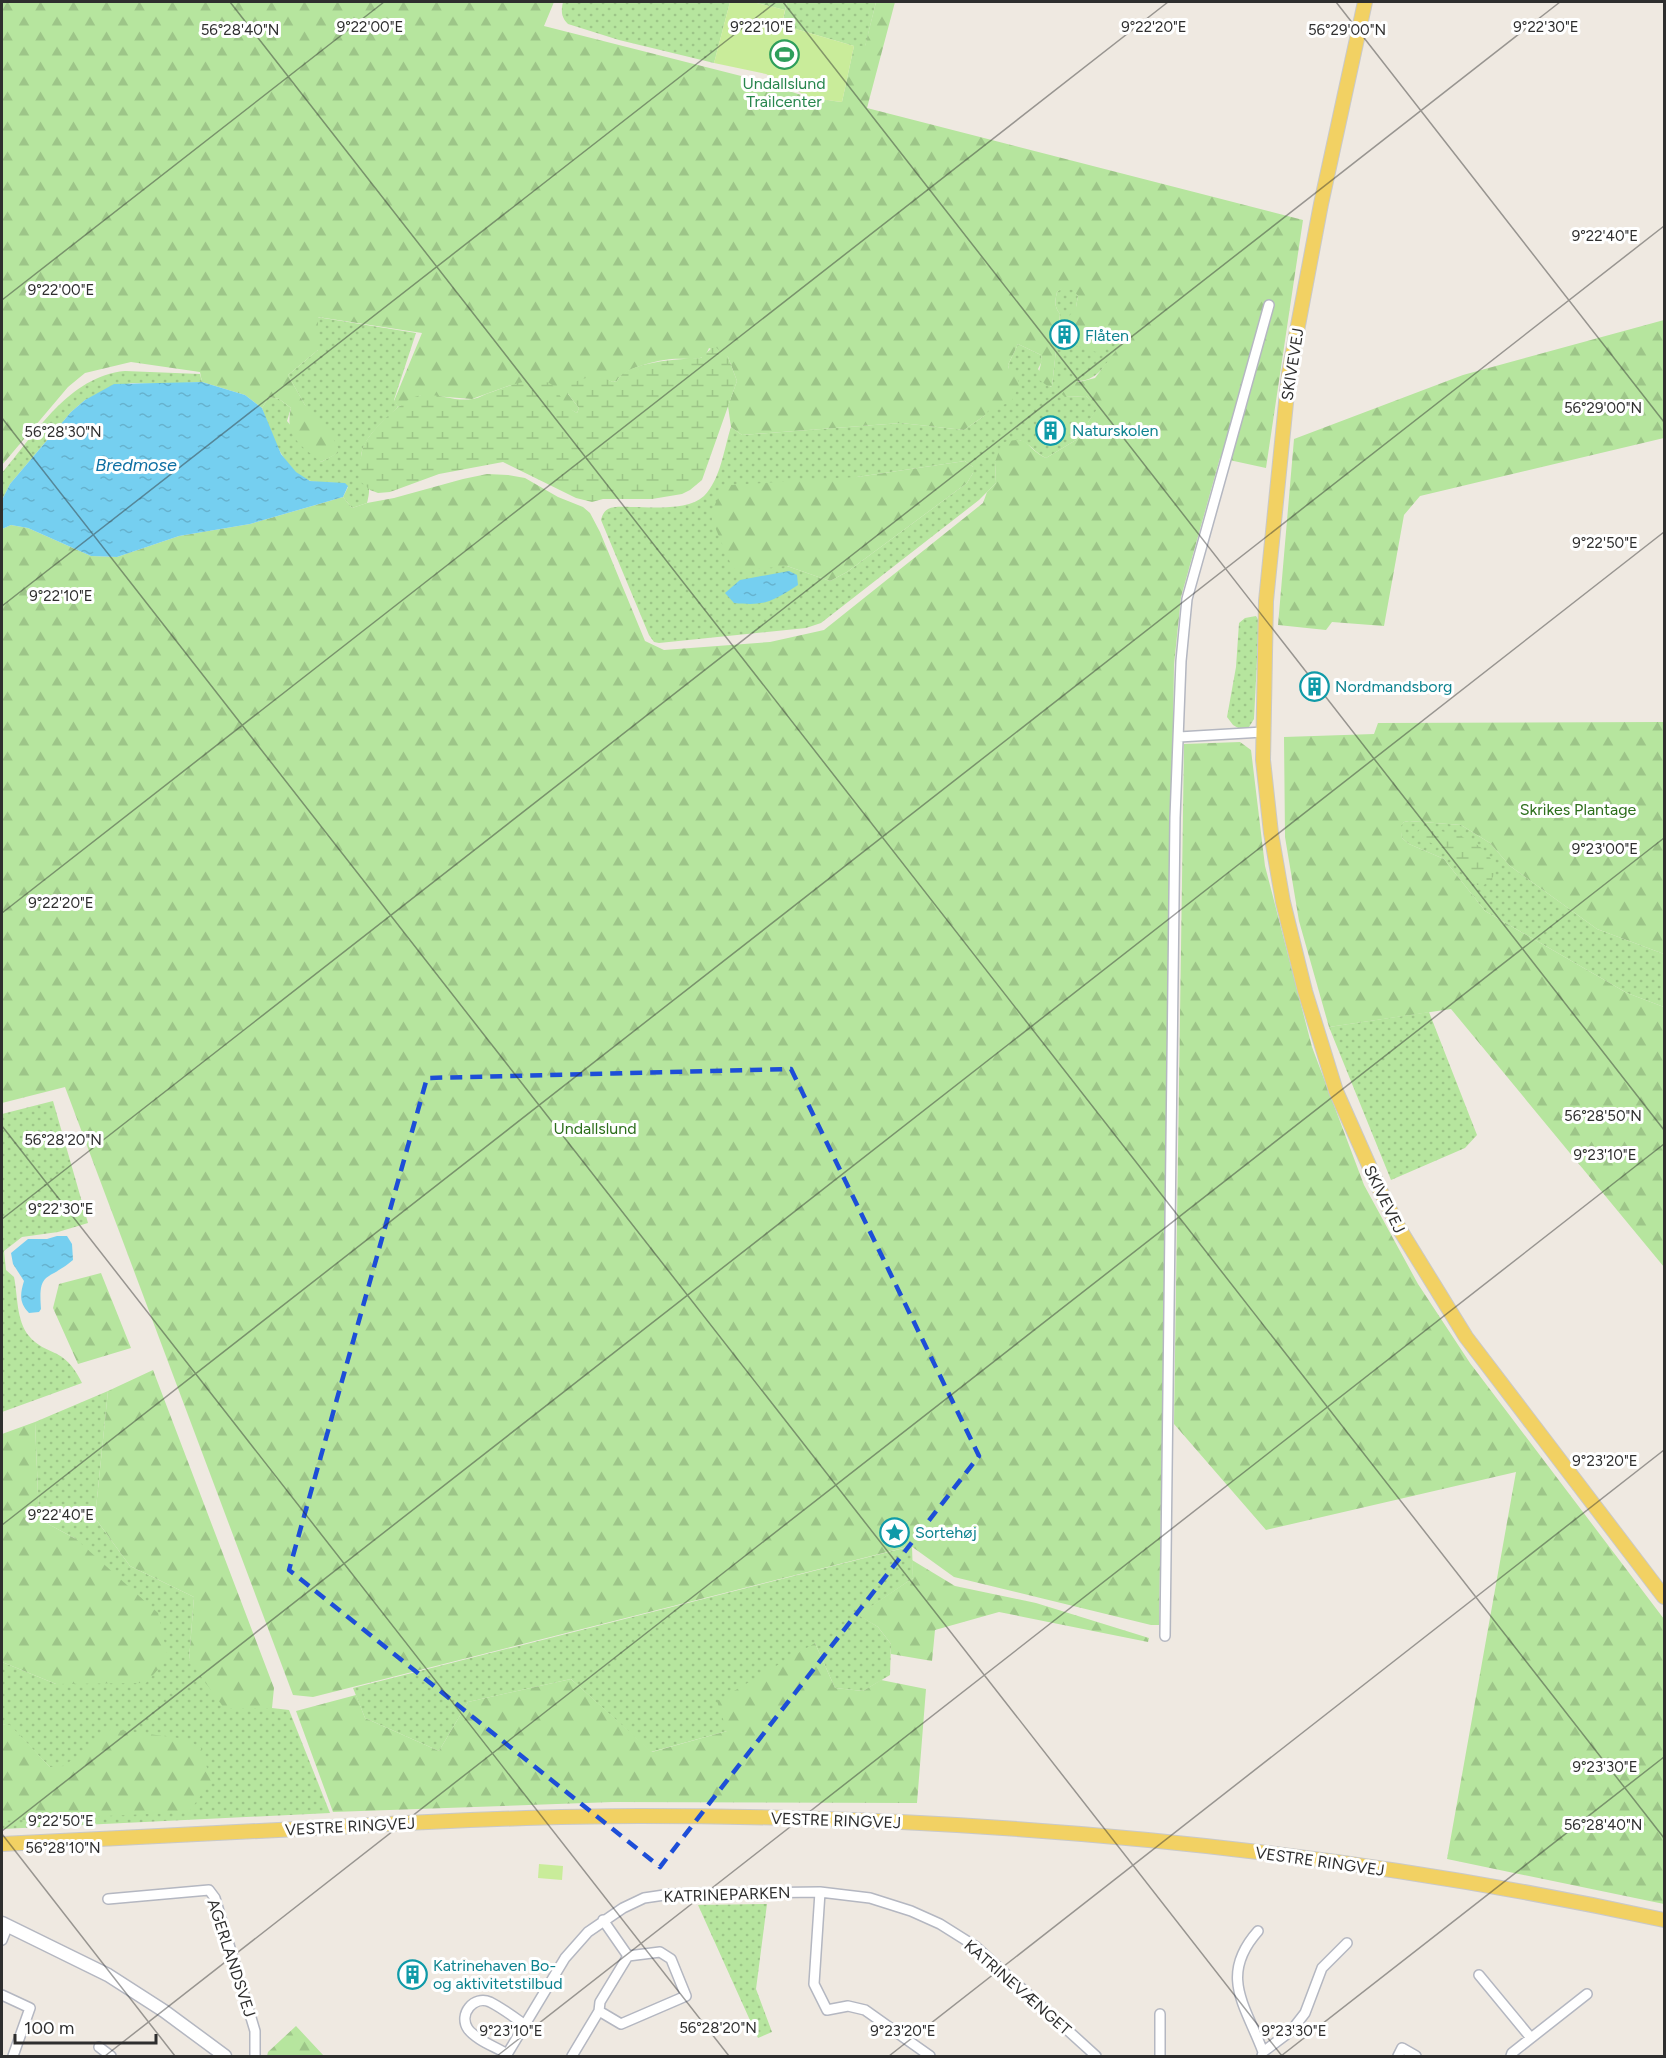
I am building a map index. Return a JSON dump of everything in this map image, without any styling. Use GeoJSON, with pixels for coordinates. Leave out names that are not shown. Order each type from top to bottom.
{"type":"FeatureCollection","features":[{"type":"Feature","properties":{"kind":"main road","name":"SKIVEVEJ"},"geometry":{"type":"LineString","coordinates":[[1365,2],[1321,204],[1289,373],[1266,601],[1263,760],[1283,902],[1305,991],[1336,1091],[1378,1188],[1422,1269],[1466,1337],[1665,1597]]}},
{"type":"Feature","properties":{"kind":"main road","name":"VESTRE RINGVEJ"},"geometry":{"type":"LineString","coordinates":[[2,1844],[481,1819],[637,1816],[810,1818],[1013,1828],[1294,1857],[1424,1876],[1665,1919]]}},
{"type":"Feature","properties":{"kind":"street","name":"SKIVEVEJ"},"geometry":{"type":"LineString","coordinates":[[1165,1636],[1175,818],[1180,661],[1187,598],[1269,305]]}},
{"type":"Feature","properties":{"kind":"street"},"geometry":{"type":"LineString","coordinates":[[1179,737],[1263,732]]}},
{"type":"Feature","properties":{"kind":"street","name":"AGERLANDSVEJ"},"geometry":{"type":"LineString","coordinates":[[108,1899],[209,1890],[215,1898],[255,2031],[255,2056]]}},
{"type":"Feature","properties":{"kind":"street"},"geometry":{"type":"LineString","coordinates":[[820,1892],[814,1984],[827,2010],[848,2006],[865,2010],[930,2056]]}},
{"type":"Feature","properties":{"kind":"street","name":"KATRINEPARKEN"},"geometry":{"type":"LineString","coordinates":[[506,2055],[565,1958],[588,1932],[623,1908],[644,1898],[671,1894],[820,1892]]}},
{"type":"Feature","properties":{"kind":"street","name":"KATRINEVÆNGET"},"geometry":{"type":"LineString","coordinates":[[820,1892],[870,1898],[911,1911],[940,1924],[975,1946],[1096,2056]]}},
{"type":"Feature","properties":{"kind":"street"},"geometry":{"type":"LineString","coordinates":[[603,1920],[628,1956]]}},
{"type":"Feature","properties":{"kind":"street"},"geometry":{"type":"LineString","coordinates":[[2,1940],[5,1924],[108,1975],[164,2011],[225,2056]]}},
{"type":"Feature","properties":{"kind":"street"},"geometry":{"type":"LineString","coordinates":[[1258,1931],[1247,1944],[1239,1963],[1237,1983],[1240,2000],[1255,2029],[1263,2054],[1292,2031],[1305,2013],[1322,1968],[1347,1943]]}},
{"type":"Feature","properties":{"kind":"street"},"geometry":{"type":"LineString","coordinates":[[599,2011],[621,2024],[686,1996],[671,1959],[660,1952],[628,1956]]}},
{"type":"Feature","properties":{"kind":"street"},"geometry":{"type":"LineString","coordinates":[[572,2056],[599,2011],[600,2002],[628,1956]]}},
{"type":"Feature","properties":{"kind":"street"},"geometry":{"type":"LineString","coordinates":[[1479,1975],[1531,2038]]}},
{"type":"Feature","properties":{"kind":"street"},"geometry":{"type":"LineString","coordinates":[[1511,2056],[1587,1994]]}},
{"type":"Feature","properties":{"kind":"street"},"geometry":{"type":"LineString","coordinates":[[2,1995],[30,2008],[13,2056]]}},
{"type":"Feature","properties":{"kind":"street"},"geometry":{"type":"LineString","coordinates":[[506,2055],[467,2028],[465,2013],[474,2002],[482,2000],[525,2025]]}},
{"type":"Feature","properties":{"kind":"street"},"geometry":{"type":"LineString","coordinates":[[1160,2014],[1160,2056]]}},
{"type":"Feature","properties":{"kind":"street"},"geometry":{"type":"LineString","coordinates":[[99,2047],[111,2056]]}},
{"type":"Feature","properties":{"kind":"street"},"geometry":{"type":"LineString","coordinates":[[1398,2056],[1402,2048],[1416,2056]]}},
{"type":"Feature","properties":{"kind":"highlighted area"},"geometry":{"type":"Polygon","coordinates":[[[791,1069],[979,1456],[660,1867],[289,1570],[427,1078],[791,1069]]]}},
{"type":"Feature","properties":{"kind":"green space","name":"Undallslund"},"geometry":{"type":"Polygon","coordinates":[[[2,2],[554,2],[544,26],[753,79],[810,98],[842,102],[854,46],[865,46],[876,2],[895,2],[867,108],[1303,220],[1266,468],[1220,458],[1181,597],[1174,665],[1159,1625],[1151,1625],[954,1577],[911,1546],[313,1697],[293,1695],[65,1087],[2,1103],[2,529],[11,525],[28,528],[91,556],[117,557],[179,536],[250,524],[343,497],[352,508],[463,479],[487,474],[508,475],[525,478],[558,497],[583,507],[590,513],[645,641],[664,650],[770,642],[824,630],[983,503],[987,492],[996,483],[995,462],[1002,443],[1023,441],[1046,458],[1081,437],[1074,425],[1079,421],[1088,422],[1097,409],[1086,396],[1065,397],[1059,391],[1061,375],[1066,375],[1079,382],[1095,378],[1121,344],[1110,340],[1103,350],[1096,352],[1067,343],[1070,315],[1076,307],[1078,296],[1073,290],[1063,288],[1057,292],[1056,298],[1056,306],[1060,314],[1052,386],[1049,387],[1038,379],[1041,355],[1018,344],[1008,365],[1009,369],[1017,375],[1019,386],[1011,402],[989,410],[964,430],[901,423],[742,435],[731,427],[728,406],[737,381],[728,357],[709,348],[702,357],[650,363],[626,372],[617,381],[588,379],[568,394],[579,408],[577,413],[566,407],[559,396],[511,385],[472,399],[421,395],[398,407],[394,401],[422,333],[318,317],[318,350],[288,375],[305,405],[329,430],[340,452],[321,462],[296,440],[290,426],[291,408],[279,399],[269,397],[262,408],[245,395],[202,382],[200,372],[131,362],[85,373],[68,387],[2,465],[2,2]]]}},
{"type":"Feature","properties":{"kind":"green space"},"geometry":{"type":"Polygon","coordinates":[[[563,2],[730,2],[714,63],[619,40],[568,24],[562,14],[563,2]]]}},
{"type":"Feature","properties":{"kind":"green space","name":"Undallslund Trailcenter"},"geometry":{"type":"Polygon","coordinates":[[[730,2],[753,2],[785,10],[782,25],[854,46],[842,102],[810,98],[766,74],[714,63],[730,2]]]}},
{"type":"Feature","properties":{"kind":"green space"},"geometry":{"type":"Polygon","coordinates":[[[753,2],[787,2],[785,10],[753,2]]]}},
{"type":"Feature","properties":{"kind":"green space"},"geometry":{"type":"Polygon","coordinates":[[[787,2],[876,2],[865,47],[854,46],[782,25],[787,2]]]}},
{"type":"Feature","properties":{"kind":"green space"},"geometry":{"type":"Polygon","coordinates":[[[1063,287],[1073,289],[1078,296],[1076,307],[1110,340],[1121,344],[1097,374],[1084,381],[1076,381],[1065,397],[1086,396],[1098,409],[1088,422],[1081,437],[1046,458],[1019,440],[995,462],[996,483],[979,500],[821,623],[806,628],[654,642],[601,520],[607,510],[619,507],[679,506],[697,501],[710,489],[714,481],[731,427],[742,435],[901,423],[964,430],[984,416],[1009,369],[1008,365],[1018,344],[1041,355],[1042,361],[1038,369],[1050,387],[1052,386],[1060,314],[1056,304],[1057,292],[1063,287]],[[965,461],[857,477],[787,566],[830,581],[847,572],[967,483],[973,473],[973,467],[965,461]]]}},
{"type":"Feature","properties":{"kind":"green space"},"geometry":{"type":"Polygon","coordinates":[[[317,317],[416,333],[394,400],[398,407],[372,433],[363,449],[362,466],[369,487],[367,503],[352,508],[343,497],[348,487],[311,481],[294,470],[280,451],[262,408],[269,397],[279,399],[291,408],[287,421],[321,462],[339,452],[306,407],[288,375],[318,350],[317,317]]]}},
{"type":"Feature","properties":{"kind":"green space"},"geometry":{"type":"Polygon","coordinates":[[[1664,320],[1664,438],[1420,496],[1404,515],[1384,626],[1332,622],[1326,630],[1278,625],[1294,439],[1463,375],[1664,320]]]}},
{"type":"Feature","properties":{"kind":"green space"},"geometry":{"type":"Polygon","coordinates":[[[714,346],[728,357],[737,381],[702,480],[682,494],[652,499],[603,499],[592,502],[576,498],[503,462],[439,474],[390,492],[378,493],[370,490],[361,482],[361,454],[368,438],[389,415],[414,397],[427,395],[474,399],[515,384],[542,381],[553,386],[565,404],[577,413],[579,408],[568,394],[567,388],[577,381],[595,377],[617,381],[622,374],[642,365],[668,360],[701,358],[714,346]]]}},
{"type":"Feature","properties":{"kind":"green space"},"geometry":{"type":"Polygon","coordinates":[[[125,371],[200,374],[202,382],[131,383],[85,400],[71,412],[10,484],[2,500],[2,473],[55,409],[87,384],[105,375],[125,371]]]}},
{"type":"Feature","properties":{"kind":"green space"},"geometry":{"type":"Polygon","coordinates":[[[965,461],[973,467],[973,473],[967,483],[847,572],[830,581],[787,566],[738,571],[732,567],[712,520],[717,500],[731,485],[857,477],[965,461]]]}},
{"type":"Feature","properties":{"kind":"green space"},"geometry":{"type":"Polygon","coordinates":[[[1256,616],[1259,621],[1254,719],[1249,727],[1240,729],[1233,725],[1227,717],[1236,667],[1239,623],[1245,618],[1256,616]]]}},
{"type":"Feature","properties":{"kind":"green space","name":"Skrikes Plantage"},"geometry":{"type":"Polygon","coordinates":[[[1664,722],[1664,954],[1597,929],[1510,866],[1490,843],[1461,825],[1409,821],[1404,822],[1401,826],[1402,838],[1409,844],[1444,859],[1485,911],[1627,993],[1664,1007],[1664,1267],[1451,1009],[1329,1027],[1299,921],[1285,837],[1284,737],[1374,734],[1378,723],[1664,722]]]}},
{"type":"Feature","properties":{"kind":"green space"},"geometry":{"type":"Polygon","coordinates":[[[1240,742],[1251,750],[1265,866],[1312,1047],[1364,1185],[1418,1284],[1470,1363],[1664,1619],[1664,1904],[1447,1859],[1516,1472],[1266,1530],[1174,1424],[1184,744],[1240,742]]]}},
{"type":"Feature","properties":{"kind":"green space"},"geometry":{"type":"Polygon","coordinates":[[[1409,821],[1461,825],[1490,843],[1510,866],[1597,929],[1664,954],[1664,1007],[1627,993],[1485,911],[1444,859],[1409,844],[1402,838],[1400,826],[1409,821]]]}},
{"type":"Feature","properties":{"kind":"green space"},"geometry":{"type":"Polygon","coordinates":[[[1421,828],[1466,838],[1476,844],[1491,859],[1496,870],[1493,877],[1484,885],[1477,885],[1442,848],[1416,834],[1421,828]]]}},
{"type":"Feature","properties":{"kind":"green space"},"geometry":{"type":"Polygon","coordinates":[[[1429,1012],[1477,1135],[1465,1148],[1391,1180],[1329,1027],[1429,1012]]]}},
{"type":"Feature","properties":{"kind":"green space"},"geometry":{"type":"Polygon","coordinates":[[[53,1101],[88,1223],[58,1232],[22,1237],[4,1251],[6,1270],[14,1277],[20,1315],[25,1330],[35,1342],[65,1359],[75,1370],[82,1383],[2,1412],[2,1114],[53,1101]]]}},
{"type":"Feature","properties":{"kind":"green space"},"geometry":{"type":"Polygon","coordinates":[[[101,1273],[131,1348],[78,1364],[53,1308],[59,1284],[101,1273]]]}},
{"type":"Feature","properties":{"kind":"green space"},"geometry":{"type":"Polygon","coordinates":[[[153,1370],[274,1688],[272,1708],[224,1708],[189,1660],[194,1597],[130,1566],[95,1518],[108,1391],[153,1370]]]}},
{"type":"Feature","properties":{"kind":"green space"},"geometry":{"type":"Polygon","coordinates":[[[108,1391],[95,1518],[130,1566],[194,1597],[189,1660],[272,1708],[289,1710],[330,1813],[2,1829],[2,1821],[87,1749],[64,1767],[50,1767],[10,1726],[2,1724],[2,1662],[56,1684],[76,1539],[39,1519],[35,1422],[108,1391]]]}},
{"type":"Feature","properties":{"kind":"green space"},"geometry":{"type":"Polygon","coordinates":[[[35,1422],[39,1519],[76,1539],[158,1613],[168,1658],[146,1683],[56,1684],[2,1662],[2,1434],[35,1422]]]}},
{"type":"Feature","properties":{"kind":"green space"},"geometry":{"type":"Polygon","coordinates":[[[912,1546],[913,1578],[859,1615],[878,1627],[891,1644],[890,1675],[863,1691],[835,1688],[815,1643],[727,1731],[651,1752],[571,1679],[468,1702],[439,1751],[365,1718],[353,1688],[912,1546]]]}},
{"type":"Feature","properties":{"kind":"green space"},"geometry":{"type":"Polygon","coordinates":[[[912,1560],[955,1586],[1036,1603],[1149,1638],[1148,1642],[999,1612],[935,1630],[932,1661],[891,1654],[891,1644],[878,1627],[858,1615],[913,1578],[912,1560]]]}},
{"type":"Feature","properties":{"kind":"green space"},"geometry":{"type":"Polygon","coordinates":[[[815,1643],[835,1688],[863,1691],[881,1680],[926,1689],[917,1803],[613,1802],[333,1812],[296,1711],[356,1695],[365,1718],[439,1751],[468,1702],[571,1679],[652,1752],[727,1731],[717,1701],[815,1643]]]}},
{"type":"Feature","properties":{"kind":"green space"},"geometry":{"type":"Polygon","coordinates":[[[2,1724],[10,1725],[50,1767],[64,1766],[111,1729],[186,1739],[201,1748],[211,1781],[189,1812],[2,1821],[2,1724]]]}},
{"type":"Feature","properties":{"kind":"green space"},"geometry":{"type":"Polygon","coordinates":[[[539,1864],[563,1866],[562,1880],[538,1878],[539,1864]]]}},
{"type":"Feature","properties":{"kind":"green space"},"geometry":{"type":"Polygon","coordinates":[[[767,1904],[756,1989],[772,2032],[758,2038],[698,1905],[767,1904]]]}},
{"type":"Feature","properties":{"kind":"green space"},"geometry":{"type":"Polygon","coordinates":[[[296,2026],[324,2056],[267,2056],[268,2052],[296,2026]]]}},
{"type":"Feature","properties":{"kind":"water","name":"Bredmose"},"geometry":{"type":"Polygon","coordinates":[[[202,382],[245,395],[262,408],[281,454],[296,472],[310,481],[345,483],[348,486],[343,497],[250,524],[179,536],[117,557],[91,556],[28,528],[11,525],[2,529],[2,500],[10,484],[71,412],[85,400],[114,384],[202,382]]]}},
{"type":"Feature","properties":{"kind":"water"},"geometry":{"type":"Polygon","coordinates":[[[789,571],[797,575],[798,585],[768,602],[734,603],[725,593],[740,580],[789,571]]]}},
{"type":"Feature","properties":{"kind":"water"},"geometry":{"type":"Polygon","coordinates":[[[67,1236],[72,1244],[73,1260],[46,1278],[41,1288],[41,1309],[39,1312],[29,1313],[23,1306],[21,1298],[24,1281],[13,1264],[11,1253],[28,1239],[47,1239],[67,1236]]]}},
{"type":"Feature","properties":{"kind":"place","name":"Undallslund Trailcenter"},"geometry":{"type":"Point","coordinates":[784,55]}},
{"type":"Feature","properties":{"kind":"place","name":"Flåten"},"geometry":{"type":"Point","coordinates":[1064,335]}},
{"type":"Feature","properties":{"kind":"place","name":"Naturskolen"},"geometry":{"type":"Point","coordinates":[1051,430]}},
{"type":"Feature","properties":{"kind":"place","name":"Nordmandsborg"},"geometry":{"type":"Point","coordinates":[1314,686]}},
{"type":"Feature","properties":{"kind":"place","name":"Sortehøj"},"geometry":{"type":"Point","coordinates":[894,1532]}},
{"type":"Feature","properties":{"kind":"place","name":"Katrinehaven Bo- og aktivitetstilbud"},"geometry":{"type":"Point","coordinates":[412,1974]}}]}
